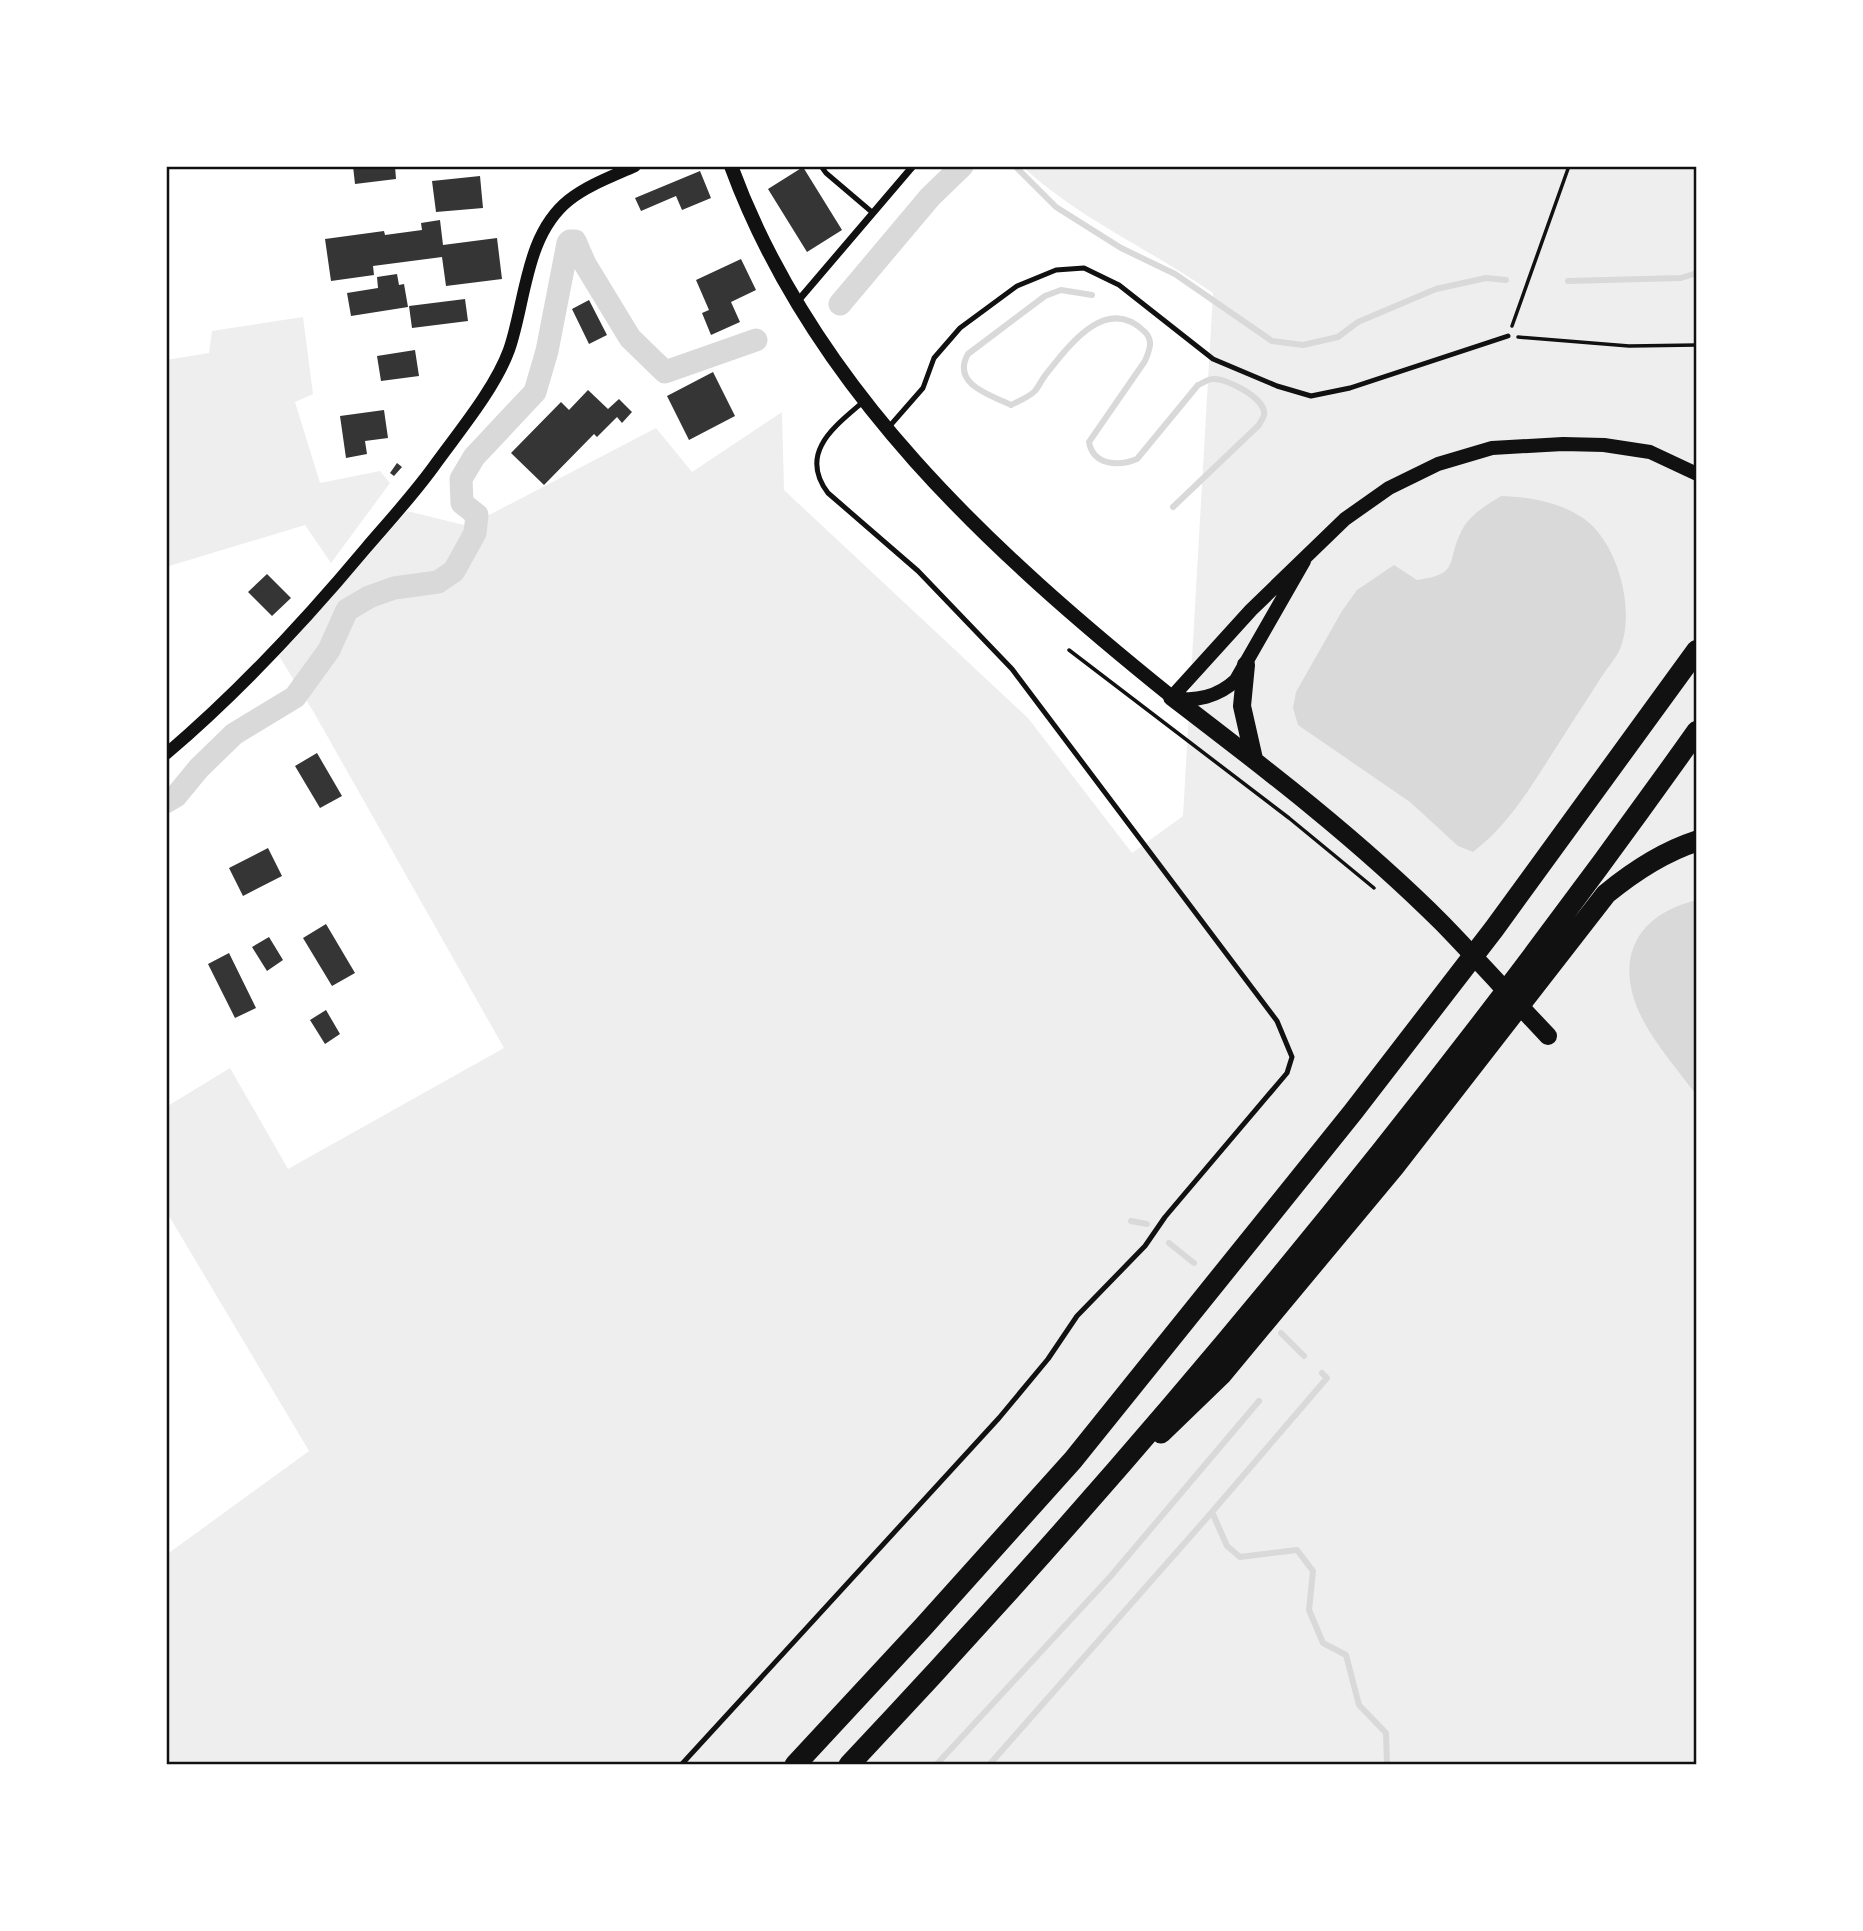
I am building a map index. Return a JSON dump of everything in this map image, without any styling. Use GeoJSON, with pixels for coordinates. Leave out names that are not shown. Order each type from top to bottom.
{"type":"FeatureCollection","features":[{"type":"Feature","properties":{"kind":"highway"},"geometry":{"type":"LineString","coordinates":[[795,1765],[1073,1460],[1353,1112],[1494,929],[1697,650]]}},
{"type":"Feature","properties":{"kind":"highway"},"geometry":{"type":"LineString","coordinates":[[849,1765],[1097,1491],[1184,1413],[1221,1375],[1250,1325],[1697,732]]}},
{"type":"Feature","properties":{"kind":"highway"},"geometry":{"type":"LineString","coordinates":[[1270,1301],[1394,1167],[1606,894],[1665,853],[1697,841]]}},
{"type":"Feature","properties":{"kind":"main road"},"geometry":{"type":"LineString","coordinates":[[732,166],[759,233],[816,333],[887,428],[956,507],[1072,616],[1309,804],[1375,860],[1441,923],[1548,1035]]}},
{"type":"Feature","properties":{"kind":"main road"},"geometry":{"type":"LineString","coordinates":[[1172,697],[1251,610],[1329,534],[1367,503],[1413,475],[1445,461],[1470,453],[1523,446],[1604,445],[1650,452],[1697,474]]}},
{"type":"Feature","properties":{"kind":"main road"},"geometry":{"type":"LineString","coordinates":[[1172,697],[1198,698],[1221,691],[1236,680],[1304,561]]}},
{"type":"Feature","properties":{"kind":"main road"},"geometry":{"type":"LineString","coordinates":[[1245,666],[1242,706],[1254,760]]}},
{"type":"Feature","properties":{"kind":"street"},"geometry":{"type":"LineString","coordinates":[[166,754],[205,721],[284,642],[436,465],[491,384],[508,353],[532,260],[557,211],[571,198],[591,186],[635,166]]}},
{"type":"Feature","properties":{"kind":"street"},"geometry":{"type":"LineString","coordinates":[[796,302],[913,166]]}},
{"type":"Feature","properties":{"kind":"lane"},"geometry":{"type":"LineString","coordinates":[[821,166],[873,213]]}},
{"type":"Feature","properties":{"kind":"lane"},"geometry":{"type":"LineString","coordinates":[[887,428],[923,388],[934,358],[960,328],[1017,286],[1056,270],[1084,268],[1107,279],[1119,285],[1213,359],[1276,386],[1311,396],[1350,388],[1508,336]]}},
{"type":"Feature","properties":{"kind":"lane"},"geometry":{"type":"LineString","coordinates":[[681,1765],[999,1418],[1048,1359],[1077,1316],[1145,1246],[1165,1217],[1286,1073],[1292,1057],[1277,1021],[1012,669],[918,571],[828,493],[818,480],[816,456],[824,440],[865,400]]}},
{"type":"Feature","properties":{"kind":"path"},"geometry":{"type":"LineString","coordinates":[[1569,166],[1508,336],[1629,346],[1697,345]]}},
{"type":"Feature","properties":{"kind":"path"},"geometry":{"type":"LineString","coordinates":[[1069,650],[1289,818],[1376,890]]}},
{"type":"Feature","properties":{"kind":"shaded area"},"geometry":{"type":"Polygon","coordinates":[[[1022,166],[1697,166],[1697,1765],[166,1765],[166,1555],[309,1451],[166,1211],[166,1107],[230,1068],[288,1169],[504,1048],[313,711],[279,656],[407,511],[468,526],[656,428],[692,472],[782,412],[784,490],[1028,718],[1132,853],[1183,816],[1213,293],[1091,218],[1022,166]]]}},
{"type":"Feature","properties":{"kind":"shaded area"},"geometry":{"type":"Polygon","coordinates":[[[303,317],[313,394],[295,402],[320,483],[380,471],[390,483],[331,563],[305,525],[166,567],[166,360],[209,353],[212,331],[303,317]]]}},
{"type":"Feature","properties":{"kind":"shaded area"},"geometry":{"type":"Polygon","coordinates":[[[1501,496],[1554,504],[1583,518],[1595,529],[1606,543],[1621,578],[1626,615],[1624,633],[1616,656],[1520,802],[1487,841],[1473,852],[1458,846],[1410,802],[1298,725],[1293,708],[1296,692],[1357,590],[1394,565],[1417,580],[1440,574],[1450,565],[1461,532],[1468,521],[1501,496]]]}},
{"type":"Feature","properties":{"kind":"shaded area"},"geometry":{"type":"Polygon","coordinates":[[[1697,900],[1697,1096],[1661,1049],[1643,1020],[1634,999],[1630,961],[1635,944],[1657,917],[1675,907],[1697,900]]]}},
{"type":"Feature","properties":{"kind":"building"},"geometry":{"type":"Polygon","coordinates":[[[353,166],[395,166],[396,179],[355,184],[353,166]]]}},
{"type":"Feature","properties":{"kind":"building"},"geometry":{"type":"Polygon","coordinates":[[[803,167],[842,230],[807,252],[768,189],[803,167]]]}},
{"type":"Feature","properties":{"kind":"building"},"geometry":{"type":"Polygon","coordinates":[[[700,171],[711,198],[682,210],[676,196],[641,211],[635,198],[700,171]]]}},
{"type":"Feature","properties":{"kind":"building"},"geometry":{"type":"Polygon","coordinates":[[[480,176],[483,208],[436,212],[432,181],[480,176]]]}},
{"type":"Feature","properties":{"kind":"building"},"geometry":{"type":"Polygon","coordinates":[[[440,220],[443,245],[497,238],[502,279],[446,286],[442,257],[373,266],[374,275],[331,281],[325,239],[384,231],[385,235],[422,230],[421,223],[440,220]]]}},
{"type":"Feature","properties":{"kind":"building"},"geometry":{"type":"Polygon","coordinates":[[[741,259],[756,290],[731,302],[740,322],[711,335],[702,313],[709,310],[696,280],[741,259]]]}},
{"type":"Feature","properties":{"kind":"building"},"geometry":{"type":"Polygon","coordinates":[[[397,274],[399,285],[404,284],[408,307],[351,316],[347,293],[378,288],[377,277],[397,274]]]}},
{"type":"Feature","properties":{"kind":"building"},"geometry":{"type":"Polygon","coordinates":[[[465,299],[468,321],[412,328],[409,306],[465,299]]]}},
{"type":"Feature","properties":{"kind":"building"},"geometry":{"type":"Polygon","coordinates":[[[589,300],[607,335],[589,344],[572,309],[589,300]]]}},
{"type":"Feature","properties":{"kind":"building"},"geometry":{"type":"Polygon","coordinates":[[[415,350],[419,376],[381,381],[377,356],[415,350]]]}},
{"type":"Feature","properties":{"kind":"building"},"geometry":{"type":"Polygon","coordinates":[[[713,372],[735,416],[689,440],[667,396],[713,372]]]}},
{"type":"Feature","properties":{"kind":"building"},"geometry":{"type":"Polygon","coordinates":[[[588,390],[608,409],[619,399],[632,412],[622,423],[617,417],[597,437],[594,434],[544,485],[511,453],[561,402],[569,410],[588,390]]]}},
{"type":"Feature","properties":{"kind":"building"},"geometry":{"type":"Polygon","coordinates":[[[384,410],[388,438],[365,441],[367,454],[346,458],[340,416],[384,410]]]}},
{"type":"Feature","properties":{"kind":"building"},"geometry":{"type":"Polygon","coordinates":[[[397,463],[402,467],[394,476],[390,473],[397,463]]]}},
{"type":"Feature","properties":{"kind":"building"},"geometry":{"type":"Polygon","coordinates":[[[267,574],[291,598],[272,616],[248,592],[267,574]]]}},
{"type":"Feature","properties":{"kind":"building"},"geometry":{"type":"Polygon","coordinates":[[[317,753],[342,796],[320,808],[295,766],[317,753]]]}},
{"type":"Feature","properties":{"kind":"building"},"geometry":{"type":"Polygon","coordinates":[[[268,848],[282,876],[243,896],[229,868],[268,848]]]}},
{"type":"Feature","properties":{"kind":"building"},"geometry":{"type":"Polygon","coordinates":[[[326,924],[355,973],[332,986],[303,938],[326,924]]]}},
{"type":"Feature","properties":{"kind":"building"},"geometry":{"type":"Polygon","coordinates":[[[269,937],[283,960],[267,971],[252,947],[269,937]]]}},
{"type":"Feature","properties":{"kind":"building"},"geometry":{"type":"Polygon","coordinates":[[[229,953],[256,1008],[235,1018],[208,964],[229,953]]]}},
{"type":"Feature","properties":{"kind":"building"},"geometry":{"type":"Polygon","coordinates":[[[326,1010],[340,1034],[325,1044],[310,1020],[326,1010]]]}},
{"type":"Feature","properties":{"kind":"waterway"},"geometry":{"type":"LineString","coordinates":[[840,304],[930,197],[962,166]]}},
{"type":"Feature","properties":{"kind":"waterway"},"geometry":{"type":"LineString","coordinates":[[1015,166],[1056,207],[1121,248],[1175,274],[1272,341],[1303,345],[1338,337],[1358,322],[1436,289],[1486,278],[1506,280]]}},
{"type":"Feature","properties":{"kind":"waterway"},"geometry":{"type":"LineString","coordinates":[[166,802],[176,796],[199,768],[234,734],[295,697],[329,650],[347,610],[369,597],[394,588],[438,582],[454,571],[475,533],[477,515],[462,503],[461,479],[474,457],[535,392],[547,351],[570,241],[575,241],[585,264],[630,338],[665,372],[756,340]]}},
{"type":"Feature","properties":{"kind":"waterway"},"geometry":{"type":"LineString","coordinates":[[1568,281],[1681,278],[1697,273]]}},
{"type":"Feature","properties":{"kind":"waterway"},"geometry":{"type":"LineString","coordinates":[[1092,295],[1061,290],[1045,296],[968,354],[964,364],[965,373],[975,387],[1011,405],[1035,391],[1067,349],[1090,327],[1117,318],[1131,322],[1148,335],[1148,354],[1089,442],[1091,450],[1101,460],[1115,463],[1137,459],[1198,385],[1211,379],[1219,380],[1253,396],[1263,409],[1264,415],[1259,425],[1173,507]]}},
{"type":"Feature","properties":{"kind":"waterway"},"geometry":{"type":"LineString","coordinates":[[1131,1221],[1147,1224]]}},
{"type":"Feature","properties":{"kind":"waterway"},"geometry":{"type":"LineString","coordinates":[[1169,1243],[1194,1263]]}},
{"type":"Feature","properties":{"kind":"waterway"},"geometry":{"type":"LineString","coordinates":[[1281,1333],[1304,1356]]}},
{"type":"Feature","properties":{"kind":"waterway"},"geometry":{"type":"LineString","coordinates":[[1212,1512],[1327,1378],[1322,1373]]}},
{"type":"Feature","properties":{"kind":"waterway"},"geometry":{"type":"LineString","coordinates":[[936,1765],[1110,1577],[1259,1401]]}},
{"type":"Feature","properties":{"kind":"waterway"},"geometry":{"type":"LineString","coordinates":[[989,1765],[1212,1512],[1227,1546],[1240,1557],[1297,1550],[1313,1571],[1309,1610],[1323,1643],[1346,1655],[1359,1705],[1386,1733],[1387,1765]]}}]}
